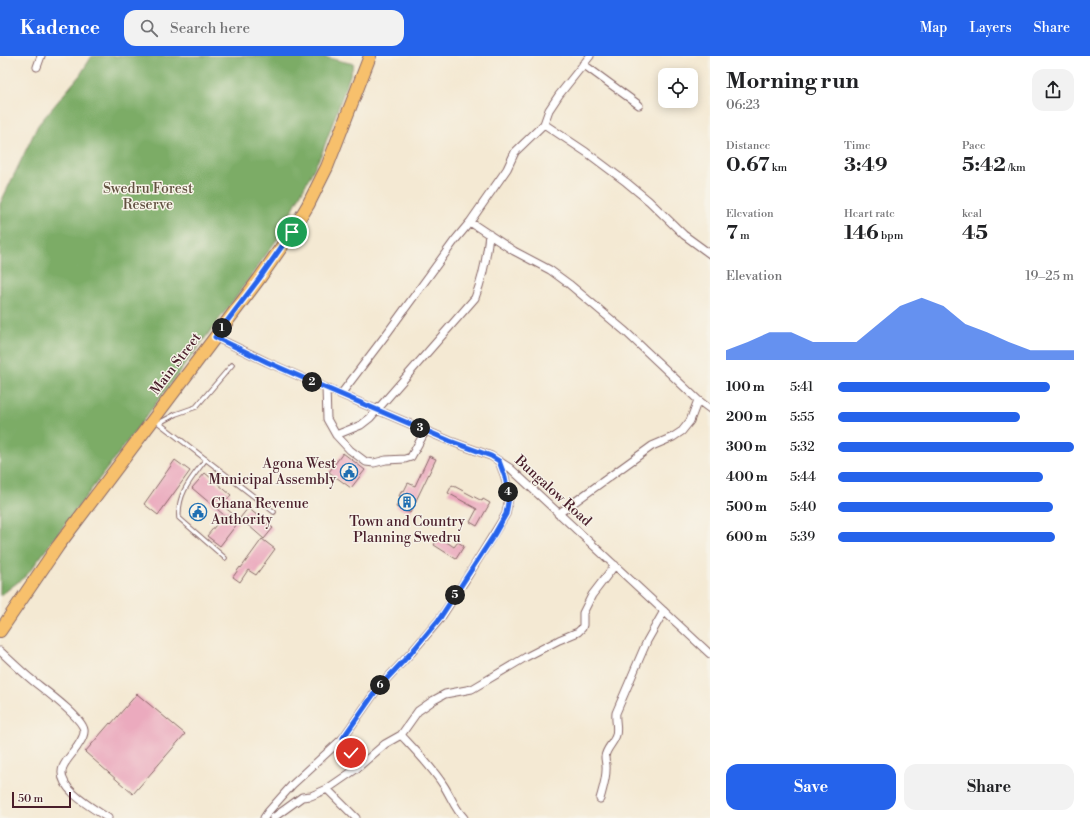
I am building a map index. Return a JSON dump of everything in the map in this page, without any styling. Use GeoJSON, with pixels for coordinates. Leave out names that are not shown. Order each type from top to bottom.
{"type":"FeatureCollection","features":[{"type":"Feature","properties":{"kind":"main road","name":"Main Street"},"geometry":{"type":"LineString","coordinates":[[0,631],[58,546],[123,458],[157,421],[215,337],[263,274],[292,232],[328,167],[370,56]]}},
{"type":"Feature","properties":{"kind":"street"},"geometry":{"type":"LineString","coordinates":[[37,67],[41,56]]}},
{"type":"Feature","properties":{"kind":"street"},"geometry":{"type":"LineString","coordinates":[[341,394],[470,222],[506,169],[515,152],[544,124],[549,110],[559,95],[590,56]]}},
{"type":"Feature","properties":{"kind":"street"},"geometry":{"type":"LineString","coordinates":[[583,64],[638,105]]}},
{"type":"Feature","properties":{"kind":"street"},"geometry":{"type":"LineString","coordinates":[[544,124],[586,152],[626,182],[649,201],[684,235],[710,254]]}},
{"type":"Feature","properties":{"kind":"street"},"geometry":{"type":"LineString","coordinates":[[470,222],[514,251],[550,270],[569,284],[626,332],[698,400],[710,409]]}},
{"type":"Feature","properties":{"kind":"street"},"geometry":{"type":"LineString","coordinates":[[336,435],[361,425],[378,409],[475,298],[482,279],[487,256],[489,234]]}},
{"type":"Feature","properties":{"kind":"street","name":"Bungalow Road"},"geometry":{"type":"LineString","coordinates":[[215,337],[326,388],[474,451],[491,456],[510,468],[710,654]]}},
{"type":"Feature","properties":{"kind":"street"},"geometry":{"type":"LineString","coordinates":[[326,388],[327,419],[336,435],[350,450],[366,462],[374,464],[386,460],[406,459],[411,457],[426,430]]}},
{"type":"Feature","properties":{"kind":"street"},"geometry":{"type":"LineString","coordinates":[[558,514],[652,446],[673,437],[682,431],[690,421],[698,400]]}},
{"type":"Feature","properties":{"kind":"street"},"geometry":{"type":"LineString","coordinates":[[264,818],[292,785],[343,738],[378,688],[411,653],[440,618],[466,579],[506,514],[509,497],[505,477],[499,461]]}},
{"type":"Feature","properties":{"kind":"street"},"geometry":{"type":"LineString","coordinates":[[273,818],[302,797],[311,796],[327,789],[356,768],[385,744],[401,735],[418,711],[434,700],[445,694],[472,689],[526,657],[578,632],[582,628],[583,613],[592,595],[615,565]]}},
{"type":"Feature","properties":{"kind":"street"},"geometry":{"type":"LineString","coordinates":[[600,799],[605,781],[606,753],[617,733],[615,720],[616,713],[647,641],[664,611]]}},
{"type":"Feature","properties":{"kind":"street"},"geometry":{"type":"LineString","coordinates":[[0,651],[30,679],[67,708],[81,723],[84,731],[82,739],[63,767],[62,775],[64,783],[71,792],[108,818]]}},
{"type":"Feature","properties":{"kind":"street"},"geometry":{"type":"LineString","coordinates":[[401,735],[444,785],[459,813],[464,818]]}},
{"type":"Feature","properties":{"kind":"street"},"geometry":{"type":"LineString","coordinates":[[343,738],[351,753],[356,768]]}},
{"type":"Feature","properties":{"kind":"street"},"geometry":{"type":"LineString","coordinates":[[327,789],[356,818]]}},
{"type":"Feature","properties":{"kind":"lane"},"geometry":{"type":"LineString","coordinates":[[157,421],[196,407],[232,365]]}},
{"type":"Feature","properties":{"kind":"lane"},"geometry":{"type":"LineString","coordinates":[[157,421],[274,512]]}},
{"type":"Feature","properties":{"kind":"lane"},"geometry":{"type":"LineString","coordinates":[[206,459],[185,488],[178,507],[179,518],[225,558]]}},
{"type":"Feature","properties":{"kind":"green space","name":"Swedru Forest Reserve"},"geometry":{"type":"Polygon","coordinates":[[[92,56],[320,56],[354,64],[322,153],[278,238],[236,297],[27,575],[0,596],[0,204],[38,125],[80,75],[92,56]]]}},
{"type":"Feature","properties":{"kind":"building"},"geometry":{"type":"Polygon","coordinates":[[[343,453],[365,470],[351,488],[329,472],[343,453]]]}},
{"type":"Feature","properties":{"kind":"building","name":"Town and Country Planning Swedru"},"geometry":{"type":"Polygon","coordinates":[[[429,456],[436,459],[410,513],[396,507],[401,497],[399,496],[402,490],[404,491],[408,483],[415,486],[429,456]]]}},
{"type":"Feature","properties":{"kind":"building"},"geometry":{"type":"Polygon","coordinates":[[[175,460],[190,471],[158,515],[144,504],[175,460]]]}},
{"type":"Feature","properties":{"kind":"building"},"geometry":{"type":"Polygon","coordinates":[[[205,473],[231,495],[222,505],[240,520],[220,546],[207,536],[224,515],[192,488],[205,473]]]}},
{"type":"Feature","properties":{"kind":"building"},"geometry":{"type":"Polygon","coordinates":[[[452,485],[482,501],[483,499],[490,503],[477,526],[470,522],[477,509],[448,493],[452,485]]]}},
{"type":"Feature","properties":{"kind":"building"},"geometry":{"type":"Polygon","coordinates":[[[248,508],[273,528],[264,539],[240,518],[248,508]]]}},
{"type":"Feature","properties":{"kind":"building"},"geometry":{"type":"Polygon","coordinates":[[[439,537],[454,547],[458,542],[464,546],[456,559],[434,545],[439,537]]]}},
{"type":"Feature","properties":{"kind":"building"},"geometry":{"type":"Polygon","coordinates":[[[262,539],[275,549],[256,575],[248,570],[240,582],[233,577],[262,539]]]}},
{"type":"Feature","properties":{"kind":"building"},"geometry":{"type":"Polygon","coordinates":[[[137,694],[185,734],[133,794],[85,752],[137,694]]]}},
{"type":"Feature","properties":{"kind":"place","name":"Agona West Municipal Assembly"},"geometry":{"type":"Point","coordinates":[349,472]}},
{"type":"Feature","properties":{"kind":"place","name":"Town and Country Planning Swedru"},"geometry":{"type":"Point","coordinates":[407,502]}},
{"type":"Feature","properties":{"kind":"place","name":"Ghana Revenue Authority"},"geometry":{"type":"Point","coordinates":[198,512]}},
{"type":"Feature","properties":{"kind":"route"},"geometry":{"type":"LineString","coordinates":[[292,232],[215,337],[326,388],[474,451],[491,456],[499,461],[505,477],[509,497],[506,514],[440,618],[411,653],[378,688],[343,738],[351,753]]}}]}
